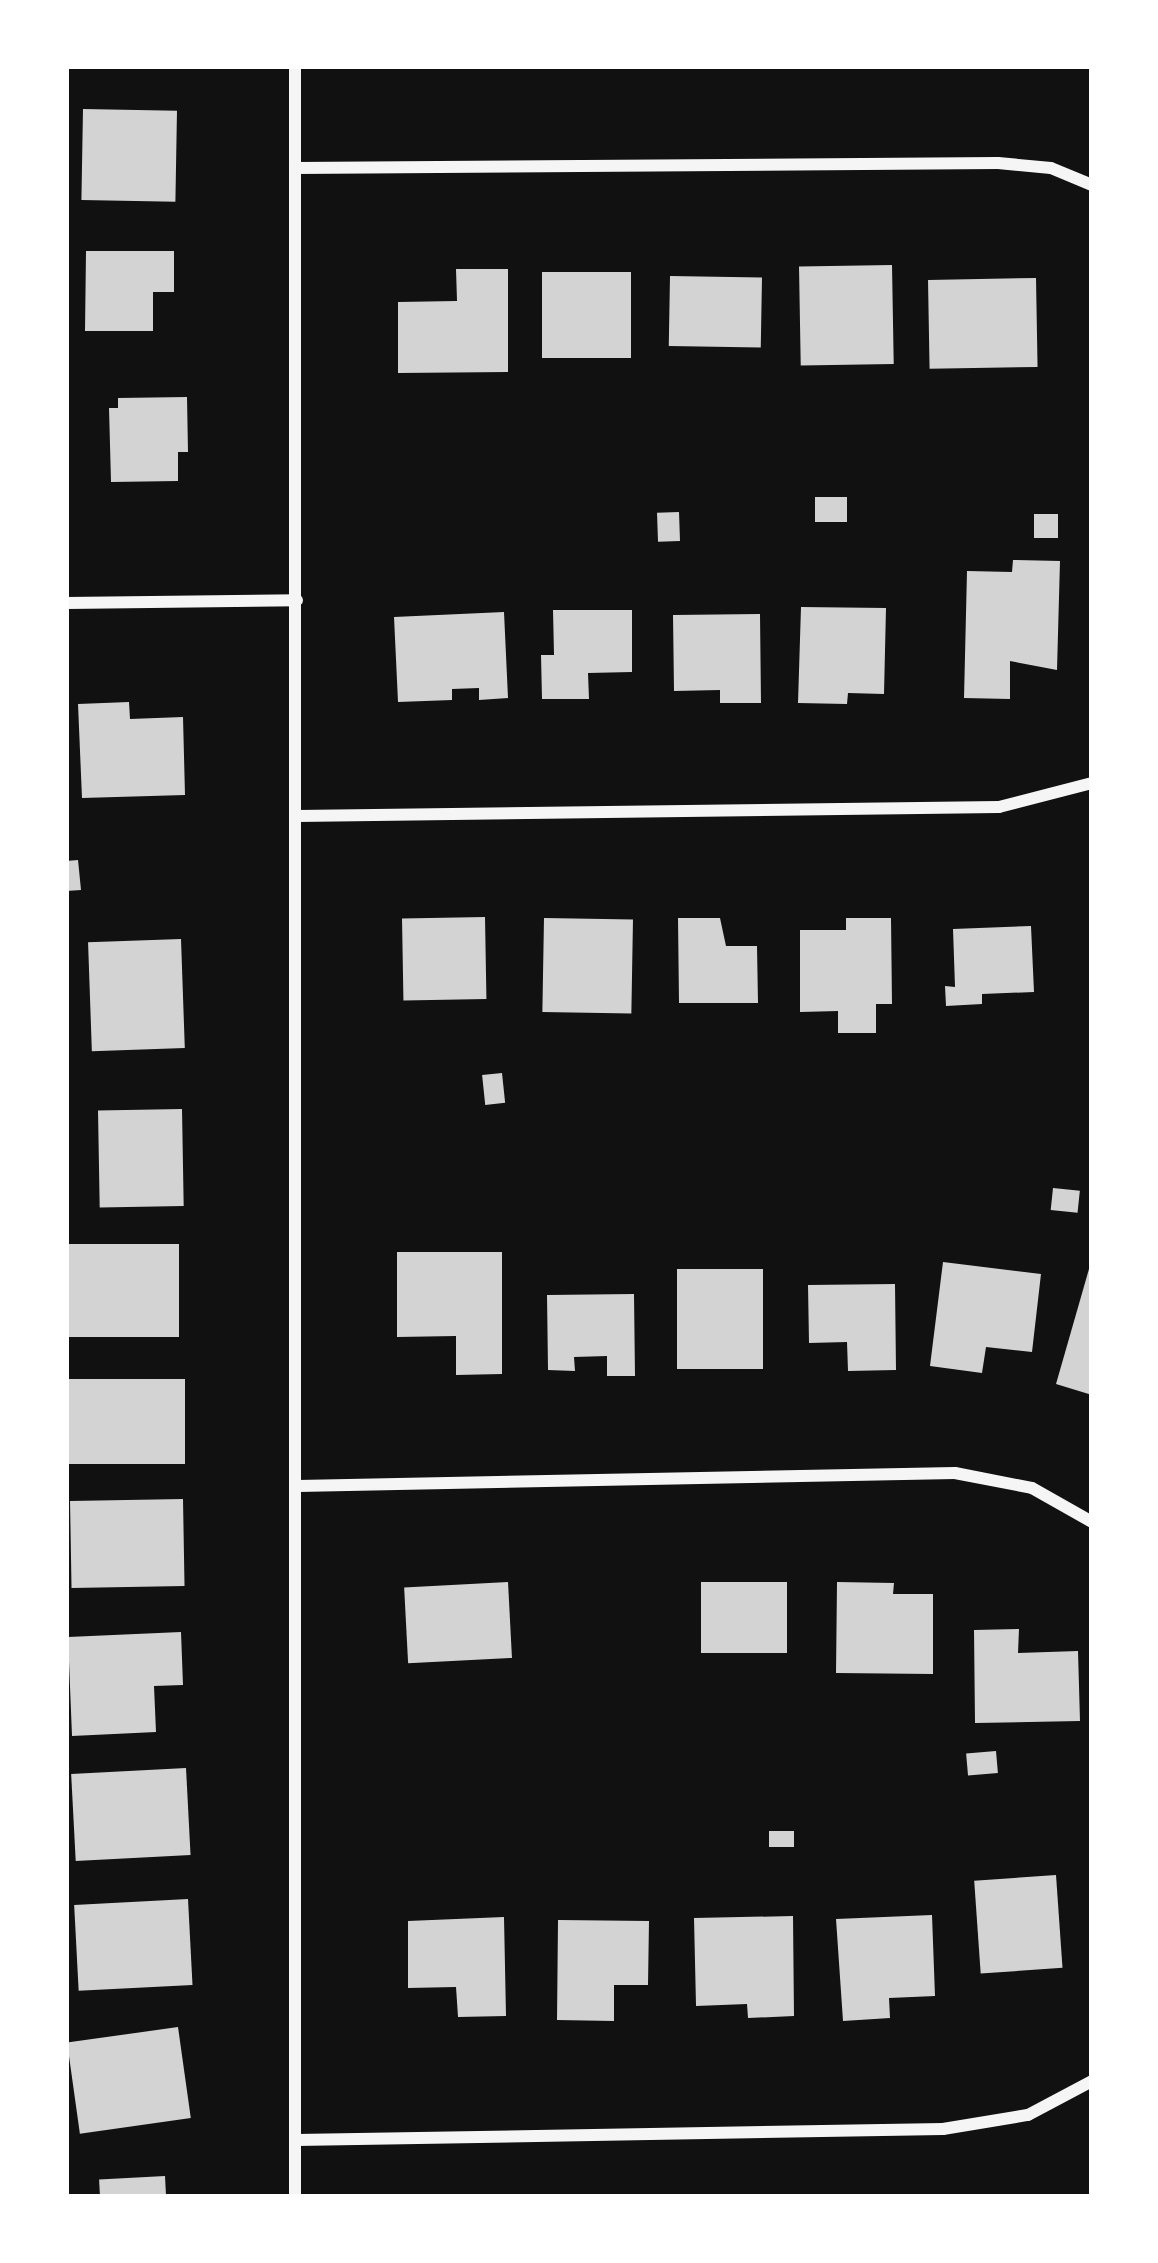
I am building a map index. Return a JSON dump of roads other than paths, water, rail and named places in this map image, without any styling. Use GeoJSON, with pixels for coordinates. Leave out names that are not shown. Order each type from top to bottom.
{"type":"FeatureCollection","features":[{"type":"Feature","properties":{"kind":"street"},"geometry":{"type":"LineString","coordinates":[[295,66],[296,2197]]}},
{"type":"Feature","properties":{"kind":"street"},"geometry":{"type":"LineString","coordinates":[[295,167],[998,163],[1051,167],[1092,184]]}},
{"type":"Feature","properties":{"kind":"street"},"geometry":{"type":"LineString","coordinates":[[66,602],[297,600]]}},
{"type":"Feature","properties":{"kind":"street"},"geometry":{"type":"LineString","coordinates":[[297,816],[999,807],[1092,783]]}},
{"type":"Feature","properties":{"kind":"street"},"geometry":{"type":"LineString","coordinates":[[298,1486],[955,1473],[1032,1488],[1092,1522]]}},
{"type":"Feature","properties":{"kind":"street"},"geometry":{"type":"LineString","coordinates":[[296,2140],[943,2129],[1028,2115],[1092,2081]]}}]}
